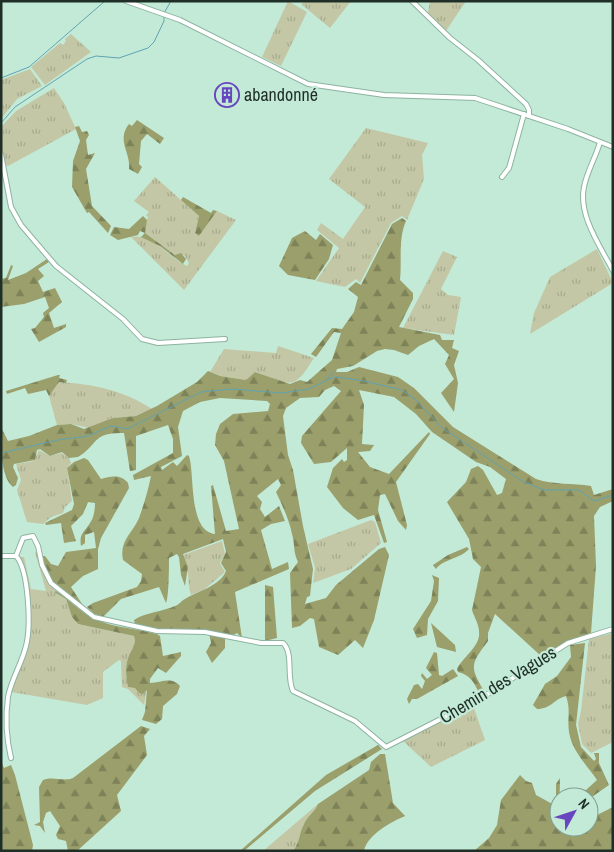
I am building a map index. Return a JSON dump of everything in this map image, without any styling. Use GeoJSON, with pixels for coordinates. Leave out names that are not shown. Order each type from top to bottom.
{"type":"FeatureCollection","features":[{"type":"Feature","properties":{"kind":"street"},"geometry":{"type":"LineString","coordinates":[[126,1],[180,20],[308,84],[384,94],[468,96],[613,147]]}},
{"type":"Feature","properties":{"kind":"street"},"geometry":{"type":"LineString","coordinates":[[412,1],[450,38],[529,108],[509,168],[502,178]]}},
{"type":"Feature","properties":{"kind":"street"},"geometry":{"type":"LineString","coordinates":[[600,142],[584,184],[584,198],[592,230],[613,271]]}},
{"type":"Feature","properties":{"kind":"street"},"geometry":{"type":"LineString","coordinates":[[1,154],[11,207],[21,225],[56,266],[123,318],[142,339],[158,343],[225,339]]}},
{"type":"Feature","properties":{"kind":"street","name":"Chemin des Vagues"},"geometry":{"type":"LineString","coordinates":[[16,556],[23,538],[33,536],[38,546],[42,565],[51,583],[71,596],[86,612],[99,618],[157,631],[205,632],[261,643],[283,643],[288,650],[290,680],[293,690],[355,721],[386,747],[480,699],[568,643],[613,629]]}},
{"type":"Feature","properties":{"kind":"street"},"geometry":{"type":"LineString","coordinates":[[1,556],[16,556],[26,583],[27,644],[8,703],[5,730],[11,758]]}},
{"type":"Feature","properties":{"kind":"green space"},"geometry":{"type":"Polygon","coordinates":[[[288,1],[307,12],[281,66],[262,57],[288,1]]]}},
{"type":"Feature","properties":{"kind":"green space"},"geometry":{"type":"Polygon","coordinates":[[[305,1],[351,1],[330,28],[301,4],[305,1]]]}},
{"type":"Feature","properties":{"kind":"green space"},"geometry":{"type":"Polygon","coordinates":[[[430,1],[466,1],[446,31],[428,13],[430,1]]]}},
{"type":"Feature","properties":{"kind":"green space"},"geometry":{"type":"Polygon","coordinates":[[[71,34],[91,52],[45,85],[31,67],[60,43],[63,45],[66,41],[65,39],[71,34]]]}},
{"type":"Feature","properties":{"kind":"green space"},"geometry":{"type":"Polygon","coordinates":[[[30,69],[42,86],[17,99],[1,119],[1,80],[30,69]]]}},
{"type":"Feature","properties":{"kind":"green space"},"geometry":{"type":"Polygon","coordinates":[[[54,88],[64,103],[76,129],[8,166],[6,165],[1,147],[1,127],[16,111],[54,88]]]}},
{"type":"Feature","properties":{"kind":"green space"},"geometry":{"type":"Polygon","coordinates":[[[137,120],[164,138],[160,144],[147,134],[141,141],[139,164],[142,167],[138,174],[129,169],[124,141],[125,130],[129,124],[132,126],[137,120]]]}},
{"type":"Feature","properties":{"kind":"green space"},"geometry":{"type":"Polygon","coordinates":[[[79,126],[82,132],[87,131],[89,135],[86,140],[88,155],[95,153],[86,169],[92,206],[111,226],[108,233],[89,212],[87,213],[72,187],[73,161],[80,141],[75,127],[79,126]]]}},
{"type":"Feature","properties":{"kind":"green space"},"geometry":{"type":"Polygon","coordinates":[[[366,128],[428,143],[422,155],[424,179],[407,220],[402,216],[391,223],[360,283],[356,279],[345,287],[316,281],[339,248],[317,230],[321,223],[343,239],[365,207],[329,179],[366,128]]]}},
{"type":"Feature","properties":{"kind":"green space"},"geometry":{"type":"Polygon","coordinates":[[[155,177],[199,216],[195,233],[199,236],[217,211],[236,220],[184,290],[131,237],[147,238],[181,263],[187,266],[189,263],[184,255],[175,255],[145,233],[148,217],[146,215],[149,212],[134,201],[155,177]]]}},
{"type":"Feature","properties":{"kind":"green space"},"geometry":{"type":"Polygon","coordinates":[[[183,197],[211,213],[213,210],[217,211],[199,236],[195,233],[199,216],[181,200],[183,197]]]}},
{"type":"Feature","properties":{"kind":"green space"},"geometry":{"type":"Polygon","coordinates":[[[143,216],[147,220],[145,233],[140,231],[138,235],[118,240],[110,235],[114,227],[129,229],[143,216]]]}},
{"type":"Feature","properties":{"kind":"green space"},"geometry":{"type":"Polygon","coordinates":[[[402,218],[406,221],[401,243],[400,280],[413,293],[413,299],[399,327],[440,335],[442,340],[454,340],[452,348],[459,351],[454,365],[458,383],[454,412],[441,393],[454,379],[445,364],[449,355],[434,339],[419,346],[408,355],[385,349],[377,351],[353,366],[337,369],[336,372],[347,372],[359,367],[398,377],[414,388],[453,427],[536,479],[591,486],[594,495],[613,489],[613,501],[600,507],[594,516],[596,566],[591,633],[571,640],[541,661],[539,658],[541,656],[495,614],[488,633],[488,641],[475,660],[474,670],[484,691],[479,693],[471,680],[466,675],[458,672],[457,669],[474,647],[479,637],[478,626],[472,610],[481,567],[473,559],[469,539],[447,502],[466,482],[471,469],[478,466],[483,470],[497,495],[502,493],[506,479],[490,467],[476,462],[432,432],[416,414],[394,397],[359,390],[364,405],[362,444],[374,445],[370,451],[358,452],[370,467],[389,474],[429,432],[430,434],[396,482],[407,525],[406,530],[398,521],[385,494],[380,495],[378,510],[387,542],[384,543],[374,515],[358,520],[343,508],[327,487],[333,468],[342,459],[344,462],[347,460],[347,448],[331,462],[314,464],[301,443],[302,436],[341,391],[334,386],[325,390],[319,397],[300,398],[286,408],[283,416],[288,455],[293,470],[313,569],[310,596],[307,597],[305,604],[326,598],[336,585],[379,549],[385,547],[389,555],[374,620],[363,648],[355,640],[338,655],[319,647],[314,619],[310,618],[300,626],[292,628],[290,573],[298,562],[289,523],[276,492],[281,485],[278,479],[257,496],[262,502],[260,509],[265,517],[279,506],[285,521],[271,524],[261,530],[272,569],[288,562],[289,569],[235,592],[242,638],[237,633],[232,636],[225,636],[225,648],[212,663],[206,652],[211,643],[209,633],[155,629],[135,624],[134,620],[176,605],[219,581],[226,571],[221,563],[226,552],[223,539],[183,554],[188,567],[185,586],[181,575],[179,557],[177,554],[169,558],[166,603],[159,587],[121,599],[103,617],[94,614],[87,607],[137,587],[141,581],[142,574],[123,560],[122,553],[124,543],[139,518],[151,476],[134,480],[133,475],[173,453],[173,439],[168,425],[136,436],[136,470],[130,471],[124,433],[106,434],[78,457],[69,458],[62,452],[50,456],[40,449],[37,450],[35,460],[14,464],[13,467],[18,478],[16,485],[13,487],[3,468],[1,427],[8,441],[29,436],[57,425],[71,424],[84,429],[113,418],[136,416],[197,382],[208,371],[220,376],[246,380],[255,372],[290,384],[300,380],[307,382],[332,360],[341,333],[334,332],[316,357],[311,354],[332,328],[342,329],[354,312],[358,297],[348,289],[356,282],[361,285],[392,224],[402,218]],[[220,398],[200,402],[183,411],[178,427],[182,456],[161,467],[162,470],[173,462],[177,466],[187,455],[189,456],[196,513],[206,531],[215,534],[211,486],[213,485],[226,531],[239,529],[224,461],[215,445],[216,434],[220,424],[233,414],[268,411],[270,404],[267,401],[220,398]]]}},
{"type":"Feature","properties":{"kind":"green space"},"geometry":{"type":"Polygon","coordinates":[[[305,231],[316,240],[320,234],[333,245],[329,259],[315,280],[288,275],[279,266],[292,238],[305,231]]]}},
{"type":"Feature","properties":{"kind":"green space"},"geometry":{"type":"Polygon","coordinates":[[[145,233],[175,255],[181,253],[186,259],[183,264],[160,246],[141,237],[145,233]]]}},
{"type":"Feature","properties":{"kind":"green space"},"geometry":{"type":"Polygon","coordinates":[[[597,249],[613,283],[530,334],[534,313],[550,277],[597,249]]]}},
{"type":"Feature","properties":{"kind":"green space"},"geometry":{"type":"Polygon","coordinates":[[[443,251],[457,257],[441,289],[448,295],[461,297],[454,335],[403,328],[443,251]]]}},
{"type":"Feature","properties":{"kind":"green space"},"geometry":{"type":"Polygon","coordinates":[[[47,259],[49,262],[38,269],[44,276],[38,281],[43,292],[55,288],[62,302],[49,313],[54,328],[66,324],[66,327],[39,342],[31,329],[35,328],[44,317],[43,313],[49,308],[45,297],[24,304],[1,307],[1,279],[6,278],[11,265],[13,266],[8,280],[26,273],[47,259]]]}},
{"type":"Feature","properties":{"kind":"green space"},"geometry":{"type":"Polygon","coordinates":[[[278,346],[314,358],[301,377],[295,381],[290,383],[284,382],[255,372],[246,380],[220,376],[210,372],[224,349],[276,353],[278,346]]]}},
{"type":"Feature","properties":{"kind":"green space"},"geometry":{"type":"Polygon","coordinates":[[[60,375],[59,378],[67,380],[66,383],[59,382],[49,396],[46,390],[28,394],[25,388],[7,394],[6,391],[60,375]]]}},
{"type":"Feature","properties":{"kind":"green space"},"geometry":{"type":"Polygon","coordinates":[[[59,382],[84,384],[107,389],[130,397],[152,409],[136,416],[113,418],[89,428],[71,424],[57,425],[49,396],[59,382]]]}},
{"type":"Feature","properties":{"kind":"green space"},"geometry":{"type":"Polygon","coordinates":[[[39,450],[50,456],[62,453],[69,458],[71,463],[67,468],[72,501],[65,507],[63,513],[51,517],[43,524],[27,522],[17,490],[21,480],[16,464],[34,461],[39,450]]]}},
{"type":"Feature","properties":{"kind":"green space"},"geometry":{"type":"Polygon","coordinates":[[[84,458],[88,460],[101,479],[119,477],[128,483],[129,488],[101,538],[98,549],[98,569],[83,576],[71,587],[81,605],[51,580],[44,566],[42,556],[45,556],[51,564],[58,566],[66,552],[96,548],[94,532],[85,535],[85,543],[81,546],[82,533],[92,519],[95,503],[88,502],[83,514],[71,526],[76,541],[64,543],[61,523],[46,525],[45,523],[72,510],[74,504],[67,468],[74,462],[84,458]]]}},
{"type":"Feature","properties":{"kind":"green space"},"geometry":{"type":"Polygon","coordinates":[[[371,520],[375,522],[381,543],[351,569],[313,583],[315,568],[308,544],[371,520]]]}},
{"type":"Feature","properties":{"kind":"green space"},"geometry":{"type":"Polygon","coordinates":[[[222,541],[225,554],[220,563],[225,572],[205,589],[191,595],[187,565],[183,555],[222,541]]]}},
{"type":"Feature","properties":{"kind":"green space"},"geometry":{"type":"Polygon","coordinates":[[[467,547],[469,549],[461,555],[443,563],[436,569],[433,565],[448,555],[467,547]]]}},
{"type":"Feature","properties":{"kind":"green space"},"geometry":{"type":"Polygon","coordinates":[[[38,551],[48,581],[56,591],[54,592],[66,599],[72,617],[78,624],[134,636],[134,644],[126,669],[128,687],[147,689],[144,705],[128,689],[122,687],[121,661],[119,660],[103,672],[103,698],[87,705],[11,692],[28,641],[27,584],[20,557],[24,557],[31,589],[46,591],[35,552],[38,551]]]}},
{"type":"Feature","properties":{"kind":"green space"},"geometry":{"type":"Polygon","coordinates":[[[432,575],[439,578],[438,601],[428,619],[427,635],[417,638],[413,629],[431,601],[434,581],[432,575]]]}},
{"type":"Feature","properties":{"kind":"green space"},"geometry":{"type":"Polygon","coordinates":[[[265,585],[273,587],[277,638],[265,641],[265,585]]]}},
{"type":"Feature","properties":{"kind":"green space"},"geometry":{"type":"Polygon","coordinates":[[[56,591],[83,612],[100,621],[157,634],[160,636],[163,656],[181,652],[181,656],[166,673],[158,668],[150,679],[150,683],[173,681],[180,686],[177,694],[163,706],[162,719],[156,724],[142,720],[145,712],[147,690],[143,694],[139,693],[135,688],[128,687],[126,665],[134,644],[134,636],[78,624],[72,617],[66,599],[54,592],[56,591]]]}},
{"type":"Feature","properties":{"kind":"green space"},"geometry":{"type":"Polygon","coordinates":[[[431,623],[455,645],[456,652],[437,647],[431,623]]]}},
{"type":"Feature","properties":{"kind":"green space"},"geometry":{"type":"Polygon","coordinates":[[[613,633],[613,742],[591,753],[582,744],[578,724],[589,639],[613,633]]]}},
{"type":"Feature","properties":{"kind":"green space"},"geometry":{"type":"Polygon","coordinates":[[[585,643],[576,725],[581,747],[594,761],[596,759],[594,753],[599,753],[599,763],[609,785],[599,792],[599,787],[589,787],[597,780],[573,745],[569,732],[566,696],[542,709],[537,709],[533,705],[545,684],[557,676],[571,657],[570,645],[585,643]]]}},
{"type":"Feature","properties":{"kind":"green space"},"geometry":{"type":"Polygon","coordinates":[[[434,652],[437,653],[439,675],[442,676],[453,669],[458,676],[417,699],[412,699],[409,704],[407,699],[414,685],[418,684],[422,689],[425,681],[421,676],[422,673],[427,679],[432,675],[426,668],[434,652]]]}},
{"type":"Feature","properties":{"kind":"green space"},"geometry":{"type":"Polygon","coordinates":[[[473,705],[485,740],[431,767],[403,741],[473,705]]]}},
{"type":"Feature","properties":{"kind":"green space"},"geometry":{"type":"Polygon","coordinates":[[[141,726],[150,729],[144,736],[147,755],[117,795],[121,811],[77,851],[68,851],[66,841],[58,839],[56,835],[60,826],[50,811],[46,813],[43,822],[45,833],[40,826],[34,825],[40,822],[39,787],[43,780],[73,778],[141,726]]]}},
{"type":"Feature","properties":{"kind":"green space"},"geometry":{"type":"Polygon","coordinates":[[[378,745],[382,749],[315,791],[244,851],[240,851],[326,775],[378,745]]]}},
{"type":"Feature","properties":{"kind":"green space"},"geometry":{"type":"Polygon","coordinates":[[[380,754],[385,754],[393,803],[405,816],[387,825],[375,834],[366,845],[364,851],[293,851],[305,821],[318,804],[369,770],[371,762],[380,754]]]}},
{"type":"Feature","properties":{"kind":"green space"},"geometry":{"type":"Polygon","coordinates":[[[1,761],[4,768],[11,765],[15,775],[33,845],[32,851],[1,851],[1,761]]]}},
{"type":"Feature","properties":{"kind":"green space"},"geometry":{"type":"Polygon","coordinates":[[[520,775],[526,781],[532,783],[536,795],[549,802],[549,837],[599,837],[599,814],[613,807],[613,851],[474,851],[489,838],[497,825],[501,800],[520,775]]]}},
{"type":"Feature","properties":{"kind":"green space"},"geometry":{"type":"Polygon","coordinates":[[[560,778],[560,787],[556,787],[556,784],[560,778]]]}},
{"type":"Feature","properties":{"kind":"green space"},"geometry":{"type":"Polygon","coordinates":[[[318,804],[305,821],[293,851],[263,851],[318,804]]]}},
{"type":"Feature","properties":{"kind":"waterway"},"geometry":{"type":"LineString","coordinates":[[1,78],[29,67],[105,1]]}},
{"type":"Feature","properties":{"kind":"waterway"},"geometry":{"type":"LineString","coordinates":[[1,123],[15,107],[87,59],[96,56],[119,58],[148,48],[154,42],[164,21],[164,13],[171,1]]}},
{"type":"Feature","properties":{"kind":"waterway"},"geometry":{"type":"LineString","coordinates":[[327,379],[333,372]]}},
{"type":"Feature","properties":{"kind":"waterway"},"geometry":{"type":"LineString","coordinates":[[1,453],[58,440],[88,436],[111,426],[127,429],[201,392],[232,389],[281,393],[309,389],[337,377],[402,390],[416,400],[441,427],[522,481],[544,490],[579,490],[594,501],[613,495]]}},
{"type":"Feature","properties":{"kind":"place","name":"abandonné"},"geometry":{"type":"Point","coordinates":[227,95]}}]}
